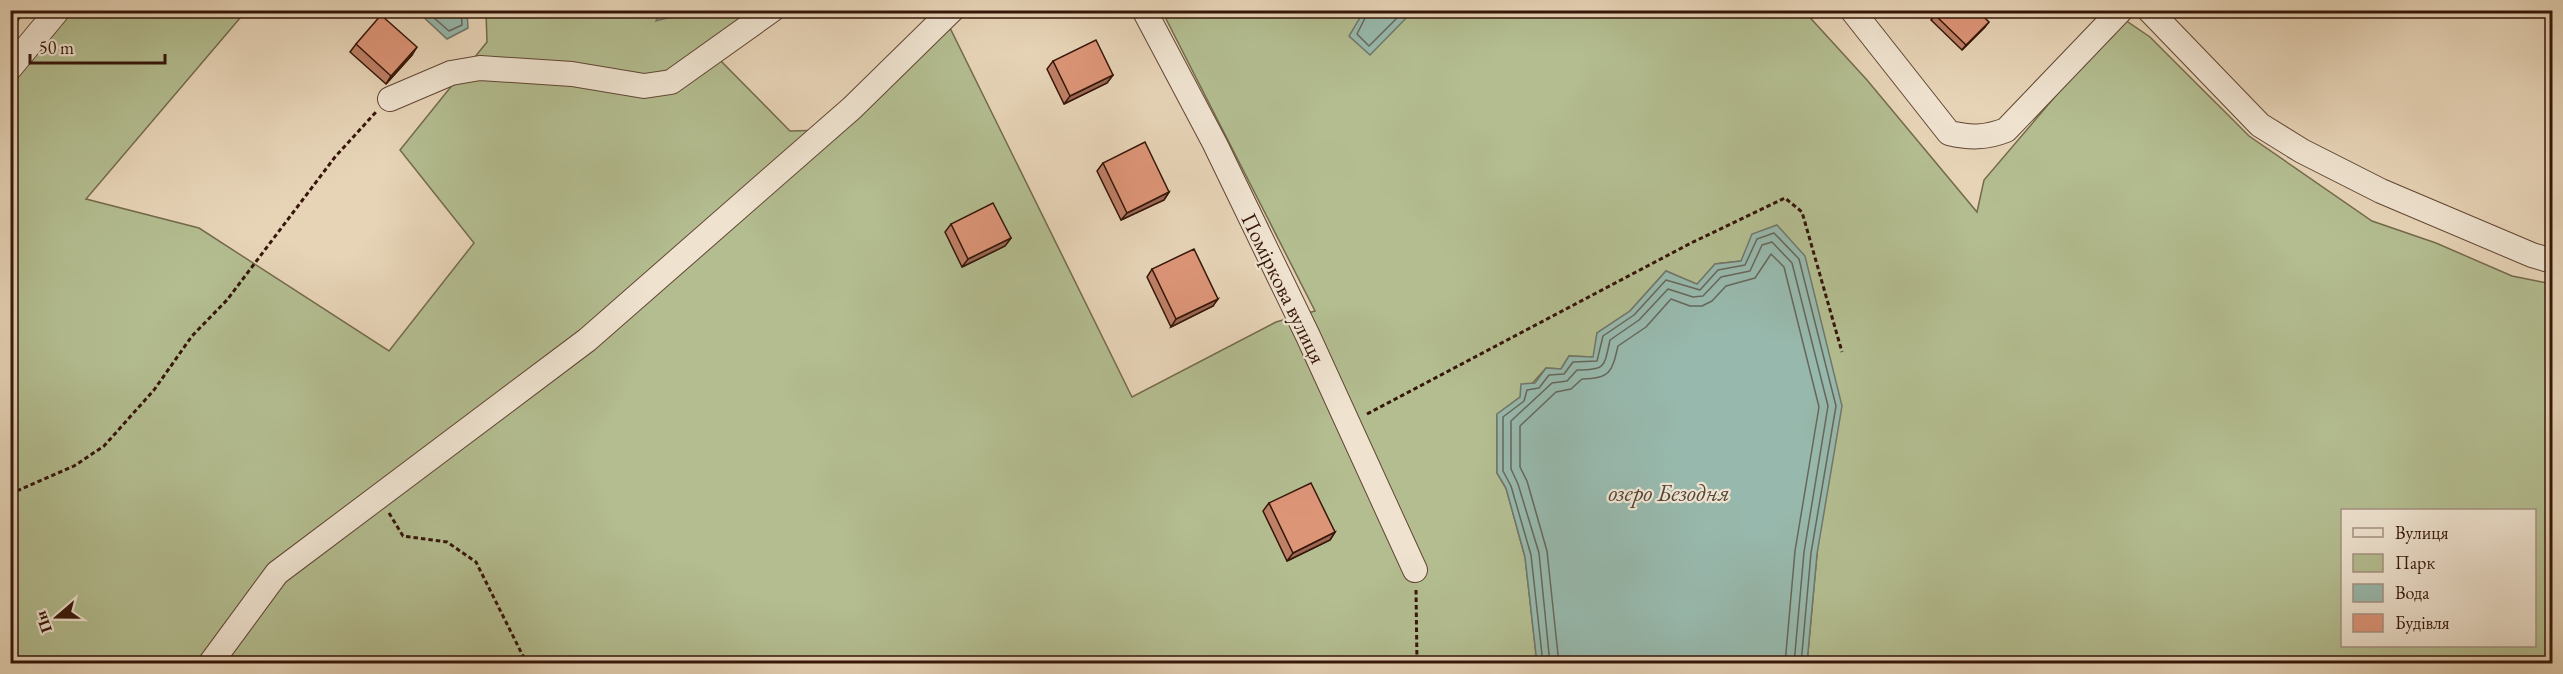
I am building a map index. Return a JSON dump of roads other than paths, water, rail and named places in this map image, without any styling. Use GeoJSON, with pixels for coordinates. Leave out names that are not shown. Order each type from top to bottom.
{"type":"FeatureCollection","features":[{"type":"Feature","properties":{"kind":"street"},"geometry":{"type":"LineString","coordinates":[[10,68],[58,10]]}},
{"type":"Feature","properties":{"kind":"street"},"geometry":{"type":"LineString","coordinates":[[390,99],[452,73],[480,68],[572,74],[644,86],[672,82],[772,10]]}},
{"type":"Feature","properties":{"kind":"street"},"geometry":{"type":"LineString","coordinates":[[210,663],[277,573],[587,340],[852,108],[952,10]]}},
{"type":"Feature","properties":{"kind":"street","name":"Поміркова вулиця"},"geometry":{"type":"LineString","coordinates":[[1144,10],[1226,166],[1308,336],[1415,570]]}},
{"type":"Feature","properties":{"kind":"street"},"geometry":{"type":"LineString","coordinates":[[1852,10],[1949,133],[1964,137],[1989,137],[2006,130],[2121,10]]}},
{"type":"Feature","properties":{"kind":"street"},"geometry":{"type":"LineString","coordinates":[[2149,10],[2260,125],[2302,151],[2381,191],[2532,255],[2553,261]]}},
{"type":"Feature","properties":{"kind":"water"},"geometry":{"type":"Polygon","coordinates":[[[660,10],[693,11],[656,21],[660,10]]]}},
{"type":"Feature","properties":{"kind":"water"},"geometry":{"type":"Polygon","coordinates":[[[417,11],[467,11],[468,28],[447,39],[417,11]]]}},
{"type":"Feature","properties":{"kind":"water"},"geometry":{"type":"Polygon","coordinates":[[[1364,11],[1413,11],[1370,55],[1349,36],[1364,11]]]}},
{"type":"Feature","properties":{"kind":"water","name":"озеро Безодня"},"geometry":{"type":"Polygon","coordinates":[[[1777,225],[1805,256],[1842,406],[1817,554],[1807,663],[1537,663],[1525,557],[1506,488],[1497,473],[1497,414],[1520,397],[1521,384],[1535,383],[1546,368],[1561,369],[1569,356],[1593,357],[1597,333],[1630,311],[1666,271],[1697,284],[1715,264],[1741,261],[1752,234],[1777,225]]]}}]}
